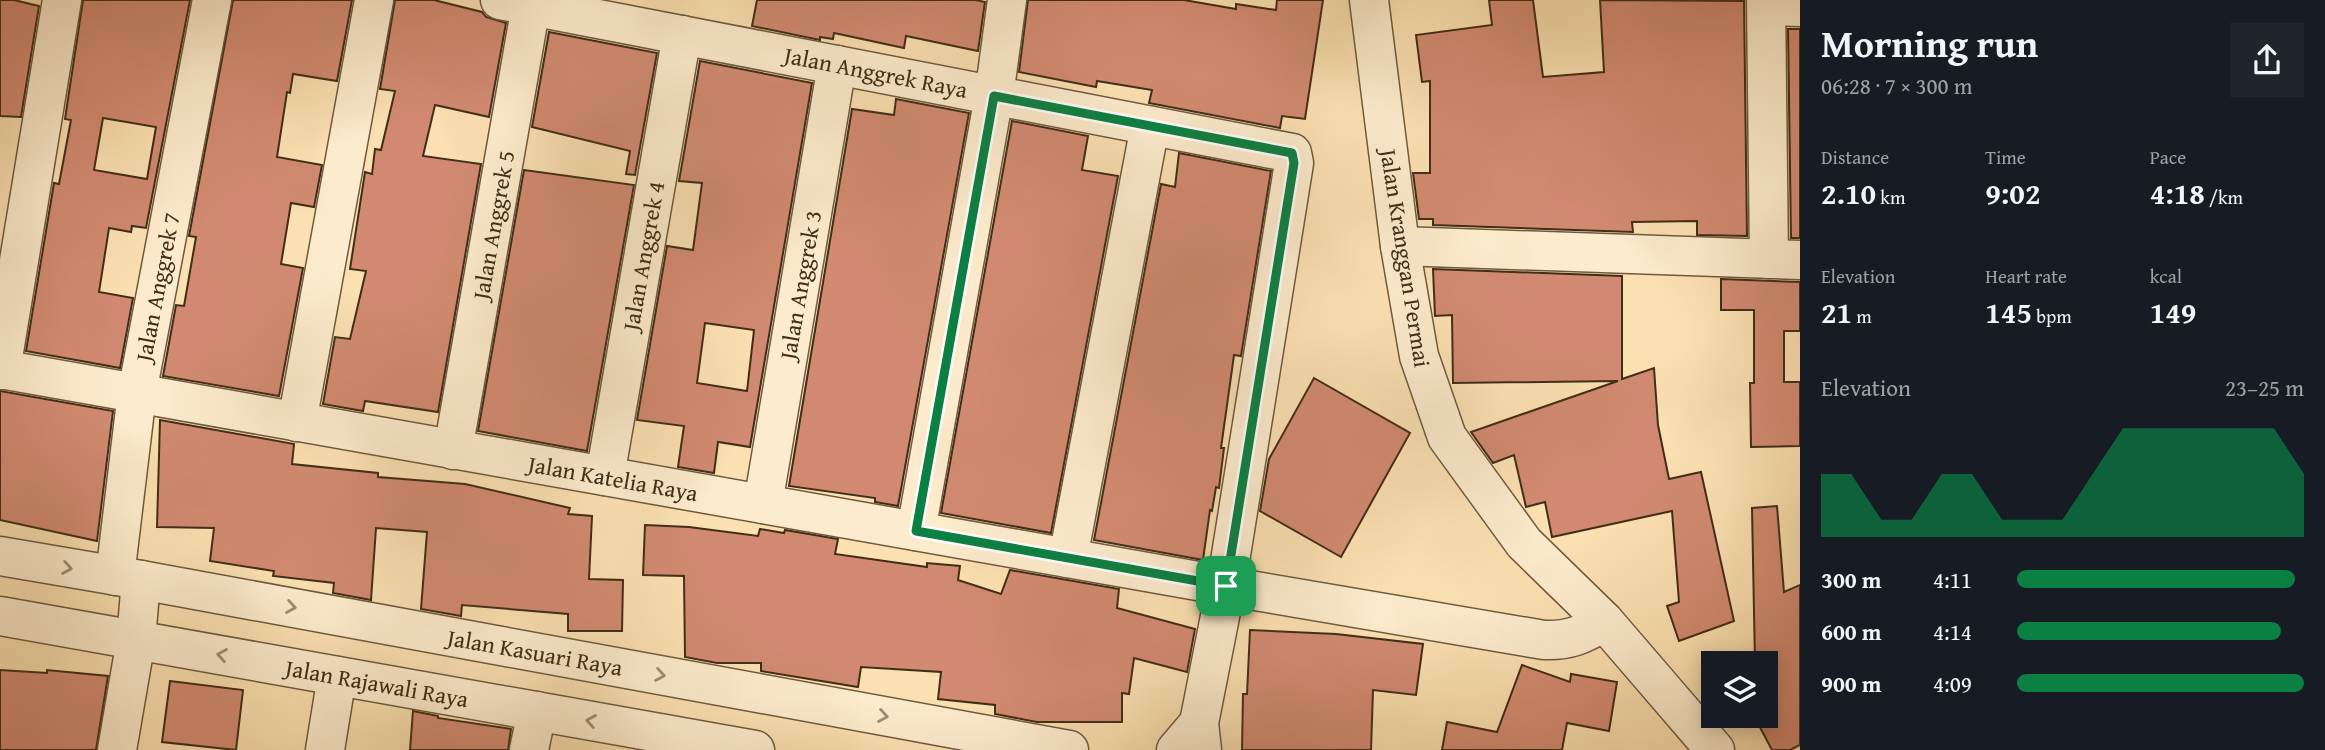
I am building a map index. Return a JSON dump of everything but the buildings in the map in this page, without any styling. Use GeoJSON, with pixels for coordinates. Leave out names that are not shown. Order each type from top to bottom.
{"type":"FeatureCollection","features":[{"type":"Feature","properties":{"kind":"street"},"geometry":{"type":"LineString","coordinates":[[1,370],[62,0]]}},
{"type":"Feature","properties":{"kind":"street","name":"Jalan Anggrek 7"},"geometry":{"type":"LineString","coordinates":[[117,750],[136,640],[128,578],[137,393],[212,0]]}},
{"type":"Feature","properties":{"kind":"street"},"geometry":{"type":"LineString","coordinates":[[297,422],[374,0]]}},
{"type":"Feature","properties":{"kind":"street"},"geometry":{"type":"LineString","coordinates":[[916,531],[994,96],[1007,0]]}},
{"type":"Feature","properties":{"kind":"street","name":"Jalan Kranggan Permai"},"geometry":{"type":"LineString","coordinates":[[1369,0],[1400,246],[1419,356],[1447,437],[1524,543],[1604,621],[1715,750]]}},
{"type":"Feature","properties":{"kind":"street","name":"Jalan Anggrek Raya"},"geometry":{"type":"LineString","coordinates":[[521,2],[1292,153],[1294,163],[1226,586]]}},
{"type":"Feature","properties":{"kind":"street","name":"Jalan Anggrek 5"},"geometry":{"type":"LineString","coordinates":[[453,450],[521,2]]}},
{"type":"Feature","properties":{"kind":"street"},"geometry":{"type":"LineString","coordinates":[[1400,246],[1785,260],[1778,4]]}},
{"type":"Feature","properties":{"kind":"street","name":"Jalan Anggrek 4"},"geometry":{"type":"LineString","coordinates":[[605,476],[682,35]]}},
{"type":"Feature","properties":{"kind":"street","name":"Jalan Anggrek 3"},"geometry":{"type":"LineString","coordinates":[[763,504],[837,65]]}},
{"type":"Feature","properties":{"kind":"street"},"geometry":{"type":"LineString","coordinates":[[1068,558],[1150,125]]}},
{"type":"Feature","properties":{"kind":"street","name":"Jalan Katelia Raya"},"geometry":{"type":"LineString","coordinates":[[1,370],[1544,640],[1576,637],[1604,621]]}},
{"type":"Feature","properties":{"kind":"street","name":"Jalan Kasuari Raya"},"geometry":{"type":"LineString","coordinates":[[0,556],[1069,750]]}},
{"type":"Feature","properties":{"kind":"street"},"geometry":{"type":"LineString","coordinates":[[1192,741],[1226,586]]}},
{"type":"Feature","properties":{"kind":"street","name":"Jalan Rajawali Raya"},"geometry":{"type":"LineString","coordinates":[[0,616],[743,749]]}},
{"type":"Feature","properties":{"kind":"street"},"geometry":{"type":"LineString","coordinates":[[325,750],[337,676]]}},
{"type":"Feature","properties":{"kind":"street"},"geometry":{"type":"LineString","coordinates":[[529,750],[537,711]]}},
{"type":"Feature","properties":{"kind":"route"},"geometry":{"type":"LineString","coordinates":[[994,96],[1292,153],[1294,163],[1226,586],[916,531],[994,96]]}}]}
